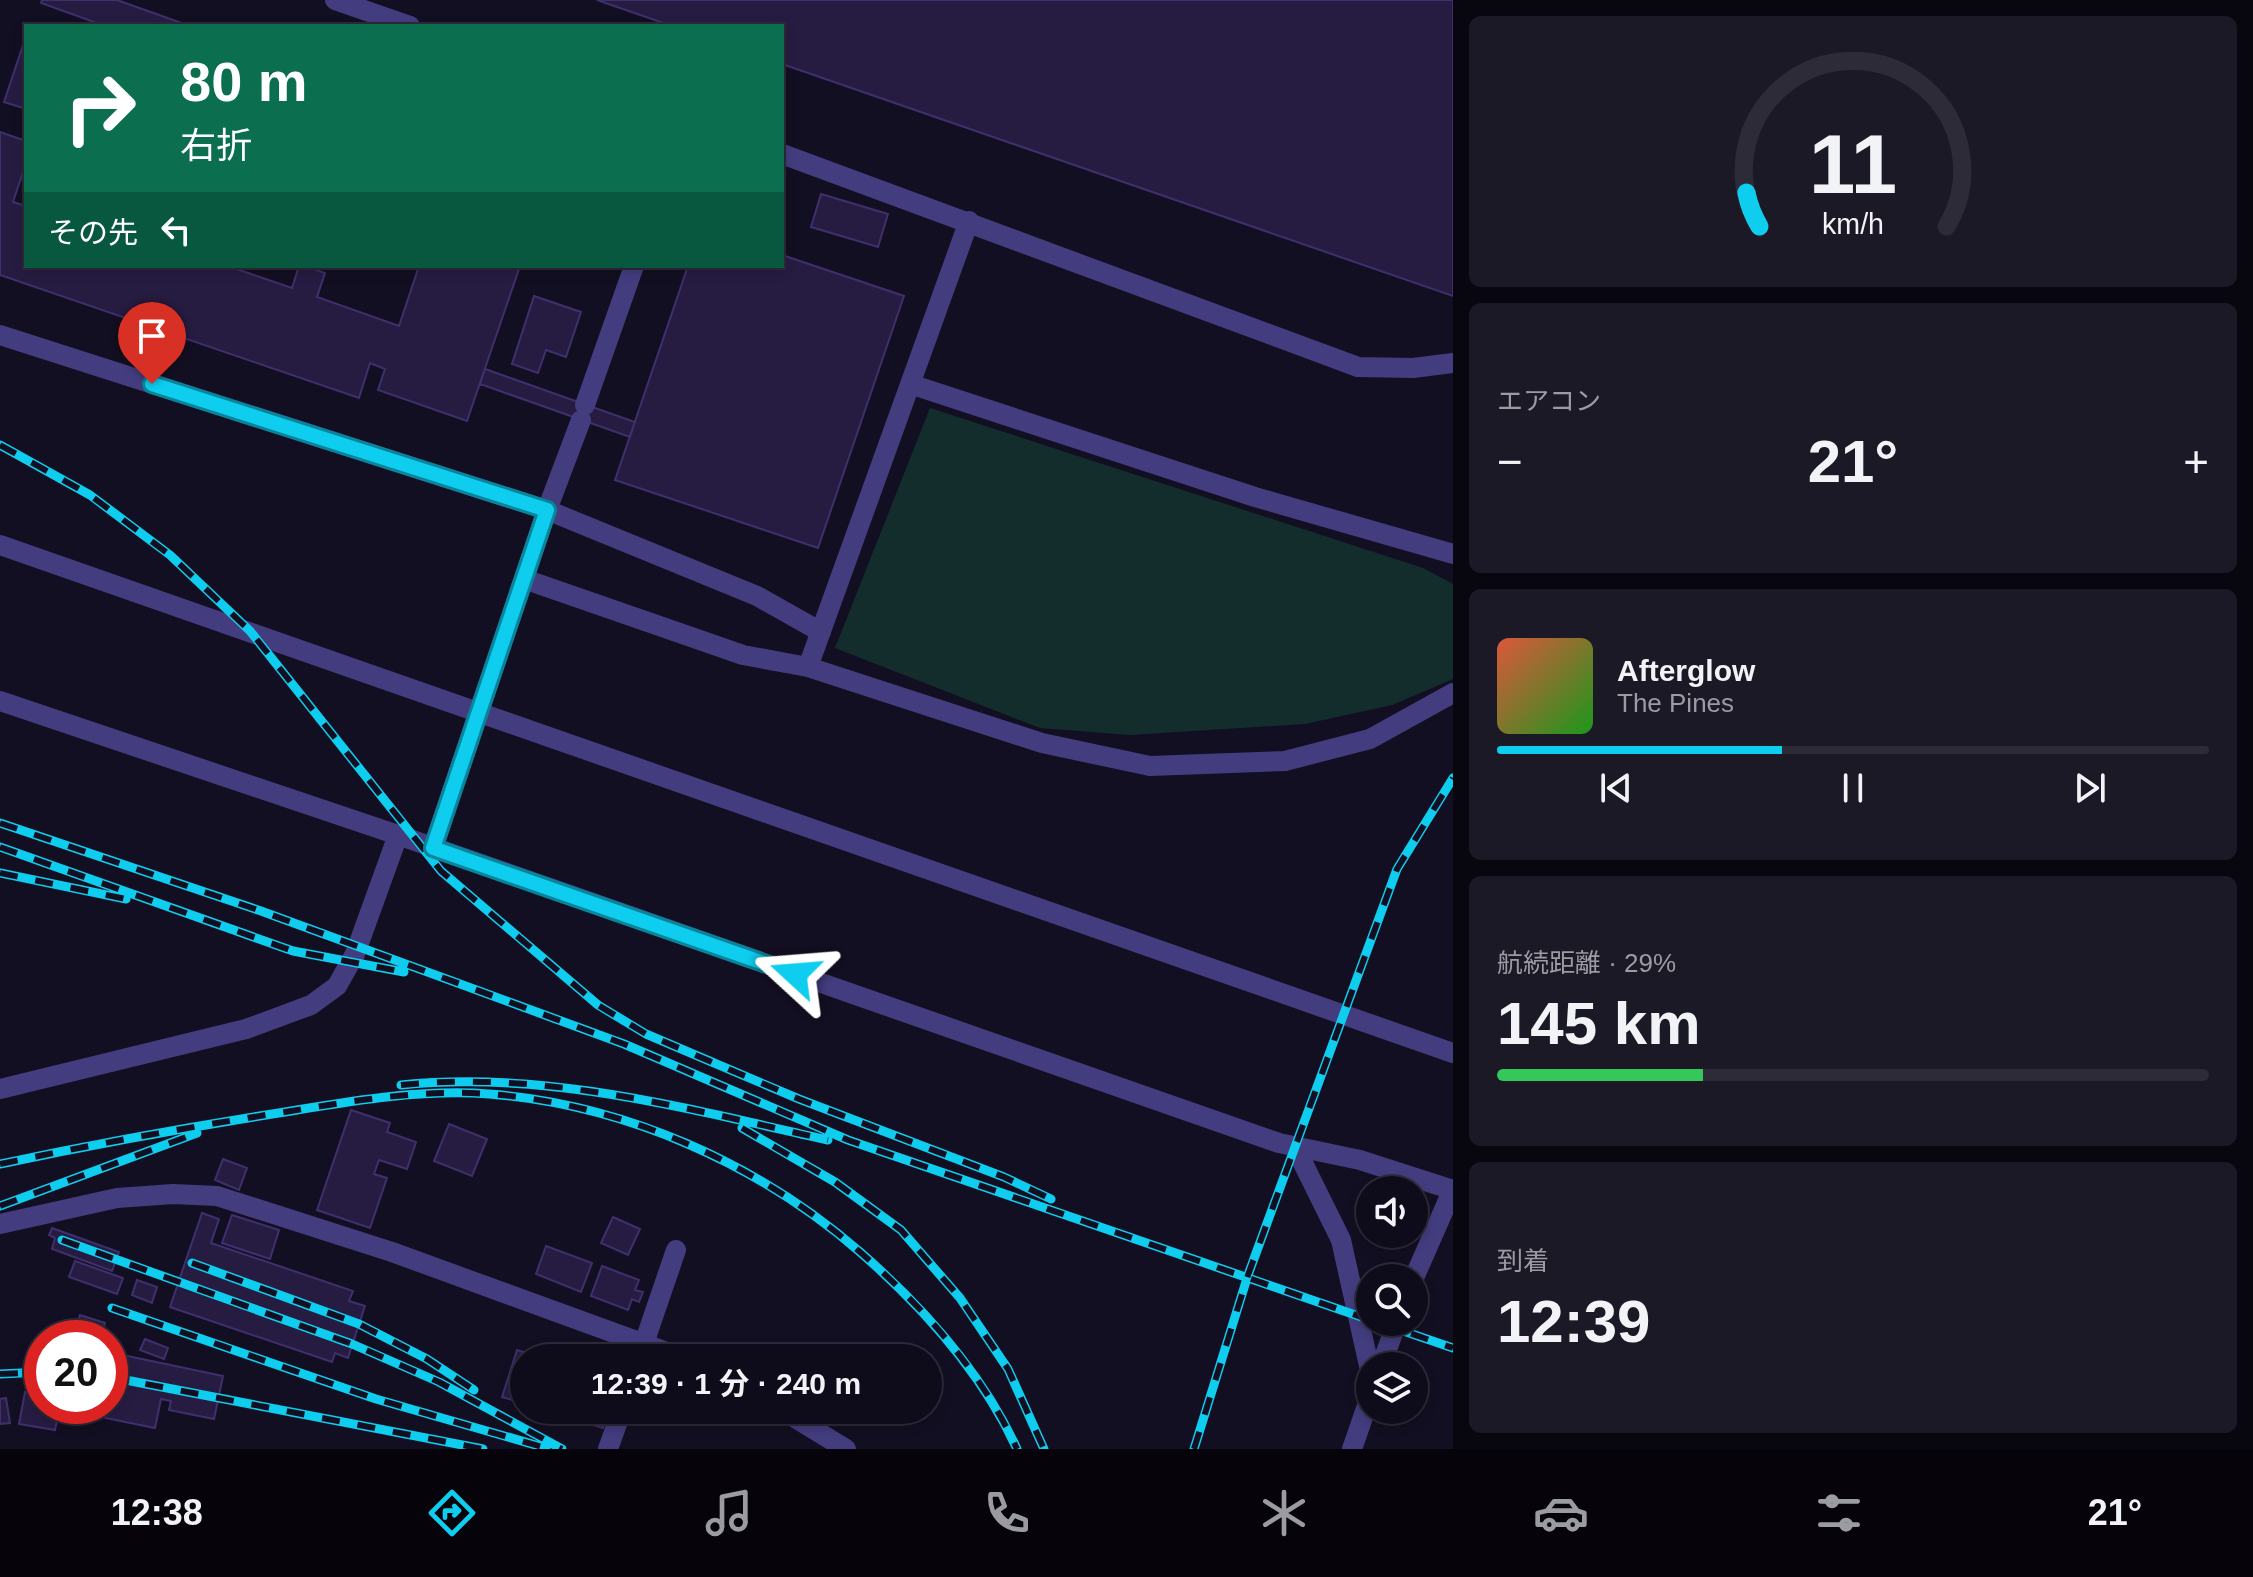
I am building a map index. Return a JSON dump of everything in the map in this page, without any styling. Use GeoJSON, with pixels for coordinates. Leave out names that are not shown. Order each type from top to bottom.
{"type":"FeatureCollection","features":[{"type":"Feature","properties":{"kind":"lane"},"geometry":{"type":"LineString","coordinates":[[335,0],[404,24]]}},
{"type":"Feature","properties":{"kind":"lane"},"geometry":{"type":"LineString","coordinates":[[784,155],[1358,367],[1413,368],[1453,363]]}},
{"type":"Feature","properties":{"kind":"lane"},"geometry":{"type":"LineString","coordinates":[[808,667],[969,221]]}},
{"type":"Feature","properties":{"kind":"lane"},"geometry":{"type":"LineString","coordinates":[[433,848],[547,510],[633,268]]}},
{"type":"Feature","properties":{"kind":"lane"},"geometry":{"type":"LineString","coordinates":[[0,335],[547,510],[757,596],[821,632]]}},
{"type":"Feature","properties":{"kind":"lane"},"geometry":{"type":"LineString","coordinates":[[910,384],[1255,497],[1453,554]]}},
{"type":"Feature","properties":{"kind":"lane"},"geometry":{"type":"LineString","coordinates":[[0,545],[1453,1053]]}},
{"type":"Feature","properties":{"kind":"lane"},"geometry":{"type":"LineString","coordinates":[[524,579],[743,655],[808,667],[1042,743],[1150,766],[1179,768],[1285,761],[1370,739],[1453,693]]}},
{"type":"Feature","properties":{"kind":"lane"},"geometry":{"type":"LineString","coordinates":[[0,701],[398,835],[1295,1147],[1360,1160],[1453,1189],[1420,1264]]}},
{"type":"Feature","properties":{"kind":"lane"},"geometry":{"type":"LineString","coordinates":[[0,1089],[246,1029],[311,1005],[337,986],[355,954],[398,835]]}},
{"type":"Feature","properties":{"kind":"lane"},"geometry":{"type":"LineString","coordinates":[[1295,1147],[1341,1240],[1366,1352]]}},
{"type":"Feature","properties":{"kind":"lane"},"geometry":{"type":"LineString","coordinates":[[0,1224],[117,1198],[173,1194],[217,1196],[392,1252],[627,1344]]}},
{"type":"Feature","properties":{"kind":"lane"},"geometry":{"type":"LineString","coordinates":[[644,1344],[676,1250]]}},
{"type":"Feature","properties":{"kind":"lane"},"geometry":{"type":"LineString","coordinates":[[608,1449],[617,1424]]}},
{"type":"Feature","properties":{"kind":"lane"},"geometry":{"type":"LineString","coordinates":[[805,1424],[846,1449]]}},
{"type":"Feature","properties":{"kind":"lane"},"geometry":{"type":"LineString","coordinates":[[1352,1449],[1361,1424]]}},
{"type":"Feature","properties":{"kind":"green space"},"geometry":{"type":"Polygon","coordinates":[[[930,408],[1423,568],[1453,584],[1453,679],[1392,705],[1305,724],[1130,735],[1040,728],[835,648],[930,408]]]}},
{"type":"Feature","properties":{"kind":"building"},"geometry":{"type":"Polygon","coordinates":[[[42,0],[117,0],[184,24],[99,24],[41,3],[42,0]]]}},
{"type":"Feature","properties":{"kind":"building"},"geometry":{"type":"Polygon","coordinates":[[[597,0],[1453,0],[1453,296],[784,65],[784,24],[666,24],[597,0]]]}},
{"type":"Feature","properties":{"kind":"building"},"geometry":{"type":"Polygon","coordinates":[[[24,42],[24,108],[4,102],[24,42]]]}},
{"type":"Feature","properties":{"kind":"building"},"geometry":{"type":"Polygon","coordinates":[[[0,132],[24,140],[24,169],[13,202],[24,205],[24,268],[234,268],[292,288],[298,268],[311,268],[325,273],[317,297],[399,326],[418,268],[519,268],[467,421],[378,390],[385,369],[370,363],[359,398],[0,275],[0,132]]]}},
{"type":"Feature","properties":{"kind":"building"},"geometry":{"type":"Polygon","coordinates":[[[821,194],[888,214],[878,247],[811,227],[821,194]]]}},
{"type":"Feature","properties":{"kind":"building"},"geometry":{"type":"Polygon","coordinates":[[[784,256],[904,296],[818,548],[615,480],[687,268],[784,268],[784,256]]]}},
{"type":"Feature","properties":{"kind":"building"},"geometry":{"type":"Polygon","coordinates":[[[534,296],[581,312],[566,357],[546,350],[538,373],[512,364],[534,296]]]}},
{"type":"Feature","properties":{"kind":"building"},"geometry":{"type":"Polygon","coordinates":[[[485,369],[635,422],[630,437],[480,384],[485,369]]]}},
{"type":"Feature","properties":{"kind":"building"},"geometry":{"type":"Polygon","coordinates":[[[351,1110],[390,1123],[387,1132],[416,1142],[407,1169],[379,1160],[374,1174],[387,1178],[370,1228],[317,1210],[351,1110]]]}},
{"type":"Feature","properties":{"kind":"building"},"geometry":{"type":"Polygon","coordinates":[[[449,1124],[487,1139],[472,1176],[434,1161],[449,1124]]]}},
{"type":"Feature","properties":{"kind":"building"},"geometry":{"type":"Polygon","coordinates":[[[223,1159],[247,1168],[239,1190],[215,1180],[223,1159]]]}},
{"type":"Feature","properties":{"kind":"building"},"geometry":{"type":"Polygon","coordinates":[[[202,1213],[219,1219],[211,1243],[353,1291],[349,1301],[365,1306],[348,1358],[335,1353],[332,1362],[170,1307],[202,1213]]]}},
{"type":"Feature","properties":{"kind":"building"},"geometry":{"type":"Polygon","coordinates":[[[232,1215],[279,1230],[270,1259],[222,1243],[232,1215]]]}},
{"type":"Feature","properties":{"kind":"building"},"geometry":{"type":"Polygon","coordinates":[[[613,1217],[640,1229],[628,1255],[601,1243],[613,1217]]]}},
{"type":"Feature","properties":{"kind":"building"},"geometry":{"type":"Polygon","coordinates":[[[52,1228],[119,1252],[112,1271],[52,1249],[55,1238],[49,1235],[52,1228]]]}},
{"type":"Feature","properties":{"kind":"building"},"geometry":{"type":"Polygon","coordinates":[[[546,1246],[592,1263],[581,1292],[536,1274],[546,1246]]]}},
{"type":"Feature","properties":{"kind":"building"},"geometry":{"type":"Polygon","coordinates":[[[75,1261],[123,1278],[117,1294],[69,1277],[75,1261]]]}},
{"type":"Feature","properties":{"kind":"building"},"geometry":{"type":"Polygon","coordinates":[[[602,1266],[639,1280],[635,1290],[643,1292],[639,1302],[632,1299],[628,1310],[591,1296],[602,1266]]]}},
{"type":"Feature","properties":{"kind":"building"},"geometry":{"type":"Polygon","coordinates":[[[137,1280],[157,1287],[152,1303],[132,1295],[137,1280]]]}},
{"type":"Feature","properties":{"kind":"building"},"geometry":{"type":"Polygon","coordinates":[[[80,1315],[96,1320],[78,1320],[80,1315]]]}},
{"type":"Feature","properties":{"kind":"building"},"geometry":{"type":"Polygon","coordinates":[[[145,1339],[168,1348],[164,1359],[140,1350],[145,1339]]]}},
{"type":"Feature","properties":{"kind":"building"},"geometry":{"type":"Polygon","coordinates":[[[128,1356],[223,1376],[214,1419],[169,1410],[171,1401],[161,1399],[155,1428],[128,1423],[128,1356]]]}},
{"type":"Feature","properties":{"kind":"building"},"geometry":{"type":"Polygon","coordinates":[[[510,1372],[510,1399],[502,1397],[510,1372]]]}},
{"type":"Feature","properties":{"kind":"building"},"geometry":{"type":"Polygon","coordinates":[[[24,1397],[24,1424],[56,1424],[55,1430],[19,1424],[24,1397]]]}},
{"type":"Feature","properties":{"kind":"building"},"geometry":{"type":"Polygon","coordinates":[[[6,1398],[10,1423],[0,1424],[0,1399],[6,1398]]]}},
{"type":"Feature","properties":{"kind":"railway"},"geometry":{"type":"LineString","coordinates":[[0,445],[90,495],[170,555],[250,631],[441,871],[598,1005],[646,1034],[799,1099],[1004,1177],[1051,1199]]}},
{"type":"Feature","properties":{"kind":"railway"},"geometry":{"type":"LineString","coordinates":[[1194,1449],[1248,1275],[1397,869],[1453,778]]}},
{"type":"Feature","properties":{"kind":"railway"},"geometry":{"type":"LineString","coordinates":[[0,823],[261,911],[624,1044],[848,1140],[1356,1315]]}},
{"type":"Feature","properties":{"kind":"railway"},"geometry":{"type":"LineString","coordinates":[[0,847],[293,951],[404,972]]}},
{"type":"Feature","properties":{"kind":"railway"},"geometry":{"type":"LineString","coordinates":[[0,873],[126,899]]}},
{"type":"Feature","properties":{"kind":"railway"},"geometry":{"type":"LineString","coordinates":[[401,1085],[455,1082],[563,1088],[670,1105],[828,1140]]}},
{"type":"Feature","properties":{"kind":"railway"},"geometry":{"type":"LineString","coordinates":[[0,1164],[213,1124],[387,1097],[489,1094],[540,1100],[590,1111],[639,1125],[734,1166],[821,1220],[883,1273],[949,1342],[987,1393],[1017,1449]]}},
{"type":"Feature","properties":{"kind":"railway"},"geometry":{"type":"LineString","coordinates":[[742,1128],[835,1182],[901,1230],[960,1298],[1008,1369],[1044,1449]]}},
{"type":"Feature","properties":{"kind":"railway"},"geometry":{"type":"LineString","coordinates":[[0,1206],[197,1133]]}},
{"type":"Feature","properties":{"kind":"railway"},"geometry":{"type":"LineString","coordinates":[[62,1240],[352,1344],[439,1382],[562,1449]]}},
{"type":"Feature","properties":{"kind":"railway"},"geometry":{"type":"LineString","coordinates":[[192,1263],[359,1324],[427,1359],[474,1390]]}},
{"type":"Feature","properties":{"kind":"railway"},"geometry":{"type":"LineString","coordinates":[[112,1308],[376,1399],[546,1448]]}},
{"type":"Feature","properties":{"kind":"railway"},"geometry":{"type":"LineString","coordinates":[[1418,1336],[1453,1348]]}},
{"type":"Feature","properties":{"kind":"railway"},"geometry":{"type":"LineString","coordinates":[[0,1374],[24,1373]]}},
{"type":"Feature","properties":{"kind":"railway"},"geometry":{"type":"LineString","coordinates":[[128,1380],[483,1449]]}},
{"type":"Feature","properties":{"kind":"route"},"geometry":{"type":"LineString","coordinates":[[152,384],[547,510],[433,848],[795,974]]}}]}
